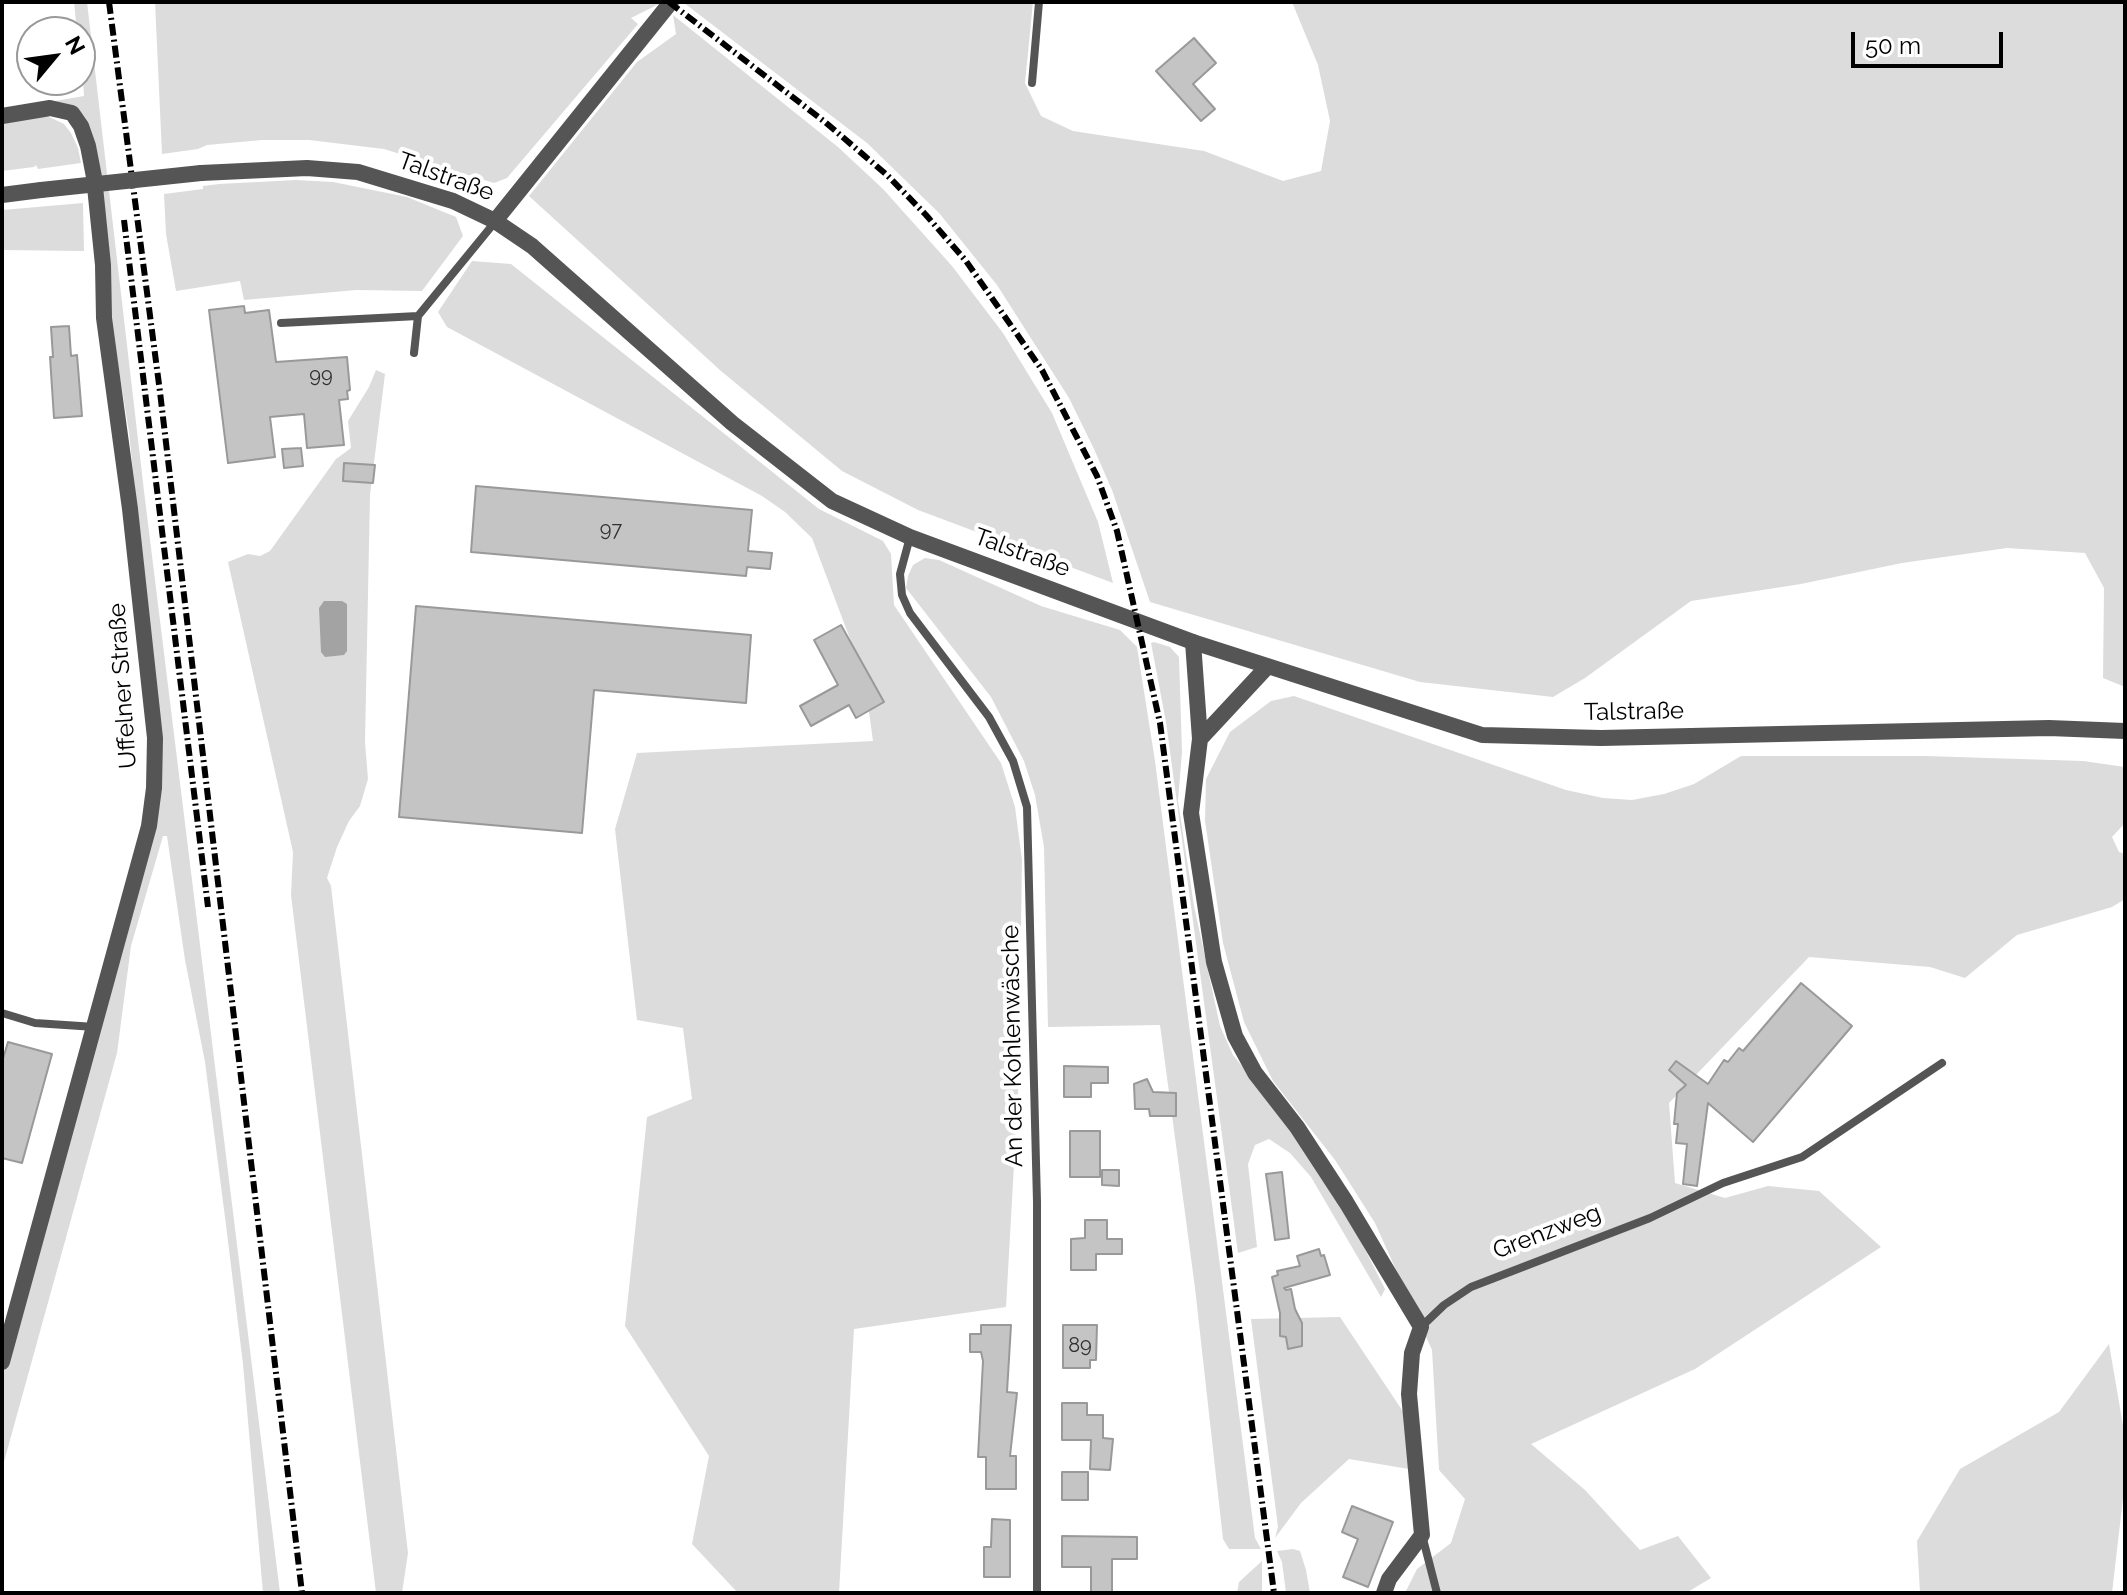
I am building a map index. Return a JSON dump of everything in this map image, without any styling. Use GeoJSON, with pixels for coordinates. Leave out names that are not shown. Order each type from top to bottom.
{"type":"FeatureCollection","features":[{"type":"Feature","properties":{"kind":"street"},"geometry":{"type":"LineString","coordinates":[[495,221],[671,2]]}},
{"type":"Feature","properties":{"kind":"street","name":"Uffelner Straße"},"geometry":{"type":"LineString","coordinates":[[2,116],[50,108],[72,113],[81,126],[88,146],[103,265],[104,318],[151,692],[154,788],[149,826],[2,1362]]}},
{"type":"Feature","properties":{"kind":"street","name":"Talstraße"},"geometry":{"type":"LineString","coordinates":[[2,195],[201,173],[307,168],[358,172],[453,201],[495,221],[532,246],[732,423],[832,501],[910,537],[1193,642],[1482,735],[1601,738],[2049,728],[2125,731]]}},
{"type":"Feature","properties":{"kind":"street"},"geometry":{"type":"LineString","coordinates":[[1193,642],[1200,739],[1191,813],[1214,962],[1235,1036],[1255,1073],[1297,1127],[1346,1202],[1421,1327],[1412,1353],[1409,1394],[1422,1535],[1389,1579],[1384,1593]]}},
{"type":"Feature","properties":{"kind":"street"},"geometry":{"type":"LineString","coordinates":[[1200,739],[1267,667]]}},
{"type":"Feature","properties":{"kind":"lane"},"geometry":{"type":"LineString","coordinates":[[1032,83],[1039,2]]}},
{"type":"Feature","properties":{"kind":"lane"},"geometry":{"type":"LineString","coordinates":[[414,353],[418,316],[495,221]]}},
{"type":"Feature","properties":{"kind":"lane"},"geometry":{"type":"LineString","coordinates":[[281,323],[418,316]]}},
{"type":"Feature","properties":{"kind":"lane","name":"An der Kohlenwäsche"},"geometry":{"type":"LineString","coordinates":[[910,537],[900,574],[902,595],[910,613],[989,717],[1013,761],[1027,807],[1037,1218],[1037,1593]]}},
{"type":"Feature","properties":{"kind":"lane"},"geometry":{"type":"LineString","coordinates":[[2,1013],[35,1023],[95,1027]]}},
{"type":"Feature","properties":{"kind":"lane","name":"Grenzweg"},"geometry":{"type":"LineString","coordinates":[[1421,1327],[1444,1305],[1471,1287],[1650,1218],[1723,1183],[1802,1157],[1942,1063]]}},
{"type":"Feature","properties":{"kind":"lane"},"geometry":{"type":"LineString","coordinates":[[1422,1535],[1437,1593]]}},
{"type":"Feature","properties":{"kind":"shaded area"},"geometry":{"type":"Polygon","coordinates":[[[74,2],[87,2],[89,16],[75,16],[74,2]]]}},
{"type":"Feature","properties":{"kind":"shaded area"},"geometry":{"type":"Polygon","coordinates":[[[155,2],[659,4],[631,18],[638,24],[507,178],[494,183],[384,149],[309,140],[207,145],[162,154],[155,2]]]}},
{"type":"Feature","properties":{"kind":"shaded area"},"geometry":{"type":"Polygon","coordinates":[[[1033,2],[1025,83],[1041,116],[1073,131],[1204,151],[1283,181],[1321,171],[1330,121],[1318,65],[1292,2],[2125,2],[2125,687],[2103,678],[2104,588],[2085,553],[2007,548],[1902,563],[1801,584],[1691,601],[1585,678],[1553,697],[1420,682],[1150,602],[1112,490],[1094,449],[1069,398],[997,285],[939,213],[867,143],[684,3],[1033,2]]]}},
{"type":"Feature","properties":{"kind":"shaded area"},"geometry":{"type":"Polygon","coordinates":[[[673,15],[838,147],[883,189],[952,266],[1003,333],[1052,413],[1098,522],[1113,583],[918,510],[842,471],[721,371],[529,196],[637,62],[676,34],[673,15]]]}},
{"type":"Feature","properties":{"kind":"shaded area"},"geometry":{"type":"Polygon","coordinates":[[[96,79],[280,1593],[263,1593],[243,1364],[226,1225],[205,1062],[185,960],[167,836],[163,836],[131,946],[117,1053],[2,1469],[2,1379],[92,1056],[156,804],[144,580],[129,432],[112,327],[93,139],[86,119],[76,106],[55,101],[96,96],[96,79]]]}},
{"type":"Feature","properties":{"kind":"shaded area"},"geometry":{"type":"Polygon","coordinates":[[[45,115],[64,124],[71,133],[81,163],[38,169],[36,165],[2,171],[2,122],[45,115]]]}},
{"type":"Feature","properties":{"kind":"shaded area"},"geometry":{"type":"Polygon","coordinates":[[[296,180],[333,182],[407,197],[456,217],[463,236],[422,291],[356,290],[244,300],[240,281],[176,291],[166,234],[164,194],[219,184],[296,180]]]}},
{"type":"Feature","properties":{"kind":"shaded area"},"geometry":{"type":"Polygon","coordinates":[[[83,203],[84,251],[2,250],[2,210],[83,203]]]}},
{"type":"Feature","properties":{"kind":"shaded area"},"geometry":{"type":"Polygon","coordinates":[[[472,261],[511,264],[819,509],[883,541],[891,554],[894,605],[1001,763],[1015,807],[1022,860],[1022,1022],[1006,1307],[854,1329],[839,1593],[738,1593],[692,1544],[709,1456],[625,1326],[647,1117],[692,1099],[683,1028],[637,1020],[615,829],[637,753],[873,741],[864,676],[812,538],[785,512],[762,496],[447,327],[438,312],[472,261]]]}},
{"type":"Feature","properties":{"kind":"shaded area"},"geometry":{"type":"Polygon","coordinates":[[[376,370],[385,374],[370,495],[365,742],[368,779],[360,806],[337,847],[327,878],[331,886],[408,1553],[402,1593],[376,1593],[291,895],[293,852],[228,562],[248,554],[260,556],[270,551],[336,459],[351,448],[348,421],[376,370]]]}},
{"type":"Feature","properties":{"kind":"shaded area"},"geometry":{"type":"Polygon","coordinates":[[[925,558],[939,560],[1041,606],[1120,630],[1137,647],[1155,761],[1255,1538],[1261,1549],[1229,1549],[1223,1539],[1195,1288],[1160,1025],[1048,1027],[1044,847],[1035,795],[1024,761],[991,697],[906,588],[913,565],[925,558]]]}},
{"type":"Feature","properties":{"kind":"shaded area"},"geometry":{"type":"Polygon","coordinates":[[[324,601],[347,604],[347,651],[344,655],[325,657],[321,652],[319,608],[324,601]]]}},
{"type":"Feature","properties":{"kind":"shaded area"},"geometry":{"type":"Polygon","coordinates":[[[1151,643],[1170,647],[1179,657],[1182,752],[1178,801],[1194,906],[1220,1026],[1233,1055],[1270,1101],[1343,1206],[1385,1289],[1381,1297],[1311,1177],[1290,1153],[1269,1139],[1255,1145],[1248,1164],[1257,1247],[1238,1253],[1166,722],[1151,643]]]}},
{"type":"Feature","properties":{"kind":"shaded area"},"geometry":{"type":"Polygon","coordinates":[[[1294,696],[1566,790],[1603,798],[1632,800],[1664,794],[1694,784],[1741,756],[1925,756],[2083,761],[2125,767],[2125,823],[2112,837],[2119,852],[2125,854],[2125,899],[2112,907],[2017,935],[1965,978],[1930,967],[1809,957],[1669,1103],[1675,1183],[1725,1198],[1768,1186],[1819,1191],[1881,1247],[1695,1369],[1531,1444],[1585,1490],[1640,1550],[1678,1536],[1711,1578],[1686,1593],[1405,1593],[1417,1569],[1451,1543],[1465,1499],[1439,1470],[1432,1350],[1375,1223],[1335,1160],[1273,1081],[1244,1022],[1223,943],[1205,821],[1206,779],[1230,732],[1271,701],[1294,696]]]}},
{"type":"Feature","properties":{"kind":"shaded area"},"geometry":{"type":"Polygon","coordinates":[[[1340,1317],[1404,1413],[1409,1469],[1349,1459],[1301,1503],[1275,1538],[1278,1527],[1251,1319],[1340,1317]]]}},
{"type":"Feature","properties":{"kind":"shaded area"},"geometry":{"type":"Polygon","coordinates":[[[2109,1344],[2125,1437],[2125,1481],[2112,1593],[1920,1593],[1917,1541],[1960,1469],[2059,1412],[2109,1344]]]}},
{"type":"Feature","properties":{"kind":"shaded area"},"geometry":{"type":"Polygon","coordinates":[[[1277,1551],[1300,1551],[1310,1593],[1286,1593],[1282,1562],[1277,1551]]]}},
{"type":"Feature","properties":{"kind":"shaded area"},"geometry":{"type":"Polygon","coordinates":[[[1262,1561],[1262,1593],[1237,1593],[1239,1582],[1262,1561]]]}},
{"type":"Feature","properties":{"kind":"building"},"geometry":{"type":"Polygon","coordinates":[[[1194,38],[1216,63],[1193,84],[1215,109],[1201,121],[1156,71],[1194,38]]]}},
{"type":"Feature","properties":{"kind":"building"},"geometry":{"type":"Polygon","coordinates":[[[244,306],[245,313],[269,310],[276,362],[347,357],[350,390],[347,391],[348,399],[339,400],[344,445],[307,448],[304,414],[270,417],[275,457],[228,463],[209,310],[244,306]]]}},
{"type":"Feature","properties":{"kind":"building"},"geometry":{"type":"Polygon","coordinates":[[[69,326],[71,356],[77,355],[82,416],[54,418],[51,327],[69,326]]]}},
{"type":"Feature","properties":{"kind":"building"},"geometry":{"type":"Polygon","coordinates":[[[301,448],[303,466],[284,468],[282,449],[301,448]]]}},
{"type":"Feature","properties":{"kind":"building"},"geometry":{"type":"Polygon","coordinates":[[[344,463],[375,465],[373,483],[343,481],[344,463]]]}},
{"type":"Feature","properties":{"kind":"building"},"geometry":{"type":"Polygon","coordinates":[[[476,486],[752,510],[748,551],[772,553],[770,569],[747,567],[746,576],[471,552],[476,486]]]}},
{"type":"Feature","properties":{"kind":"building"},"geometry":{"type":"Polygon","coordinates":[[[416,606],[751,635],[746,703],[594,690],[582,833],[399,817],[416,606]]]}},
{"type":"Feature","properties":{"kind":"building"},"geometry":{"type":"Polygon","coordinates":[[[841,625],[884,702],[856,718],[849,705],[811,726],[800,706],[838,685],[814,640],[841,625]]]}},
{"type":"Feature","properties":{"kind":"building"},"geometry":{"type":"Polygon","coordinates":[[[1801,983],[1852,1026],[1753,1142],[1708,1103],[1697,1186],[1683,1184],[1687,1144],[1676,1143],[1678,1124],[1674,1124],[1677,1093],[1686,1085],[1669,1070],[1676,1061],[1708,1084],[1724,1060],[1728,1062],[1739,1048],[1743,1051],[1801,983]]]}},
{"type":"Feature","properties":{"kind":"building"},"geometry":{"type":"Polygon","coordinates":[[[8,1042],[52,1054],[22,1163],[2,1158],[2,1062],[8,1042]]]}},
{"type":"Feature","properties":{"kind":"building"},"geometry":{"type":"Polygon","coordinates":[[[1064,1066],[1108,1067],[1108,1083],[1091,1083],[1091,1097],[1064,1097],[1064,1066]]]}},
{"type":"Feature","properties":{"kind":"building"},"geometry":{"type":"Polygon","coordinates":[[[1147,1079],[1153,1092],[1176,1093],[1176,1116],[1150,1116],[1149,1109],[1135,1109],[1134,1084],[1147,1079]]]}},
{"type":"Feature","properties":{"kind":"building"},"geometry":{"type":"Polygon","coordinates":[[[1070,1131],[1100,1131],[1100,1177],[1070,1177],[1070,1131]]]}},
{"type":"Feature","properties":{"kind":"building"},"geometry":{"type":"Polygon","coordinates":[[[1102,1170],[1119,1170],[1119,1186],[1102,1185],[1102,1170]]]}},
{"type":"Feature","properties":{"kind":"building"},"geometry":{"type":"Polygon","coordinates":[[[1282,1172],[1289,1238],[1275,1240],[1266,1174],[1282,1172]]]}},
{"type":"Feature","properties":{"kind":"building"},"geometry":{"type":"Polygon","coordinates":[[[1085,1220],[1107,1220],[1107,1239],[1122,1239],[1122,1254],[1096,1254],[1096,1270],[1071,1270],[1071,1239],[1085,1238],[1085,1220]]]}},
{"type":"Feature","properties":{"kind":"building"},"geometry":{"type":"Polygon","coordinates":[[[1319,1249],[1330,1275],[1284,1288],[1291,1289],[1302,1323],[1302,1346],[1288,1349],[1286,1337],[1280,1336],[1280,1313],[1272,1277],[1278,1275],[1277,1271],[1300,1266],[1297,1256],[1319,1249]]]}},
{"type":"Feature","properties":{"kind":"building"},"geometry":{"type":"Polygon","coordinates":[[[981,1325],[1011,1325],[1007,1392],[1017,1393],[1010,1456],[1016,1456],[1016,1489],[986,1489],[986,1457],[978,1457],[983,1361],[981,1352],[970,1352],[970,1334],[981,1334],[981,1325]]]}},
{"type":"Feature","properties":{"kind":"building"},"geometry":{"type":"Polygon","coordinates":[[[1063,1325],[1097,1325],[1096,1360],[1090,1360],[1090,1368],[1063,1368],[1063,1325]]]}},
{"type":"Feature","properties":{"kind":"building"},"geometry":{"type":"Polygon","coordinates":[[[1062,1403],[1087,1403],[1087,1415],[1103,1415],[1103,1438],[1113,1439],[1110,1470],[1090,1469],[1091,1440],[1062,1440],[1062,1403]]]}},
{"type":"Feature","properties":{"kind":"building"},"geometry":{"type":"Polygon","coordinates":[[[1062,1472],[1088,1472],[1088,1500],[1062,1500],[1062,1472]]]}},
{"type":"Feature","properties":{"kind":"building"},"geometry":{"type":"Polygon","coordinates":[[[1352,1506],[1393,1522],[1368,1587],[1343,1577],[1358,1539],[1342,1532],[1352,1506]]]}},
{"type":"Feature","properties":{"kind":"building"},"geometry":{"type":"Polygon","coordinates":[[[992,1519],[1010,1520],[1010,1577],[984,1577],[984,1547],[991,1547],[992,1519]]]}},
{"type":"Feature","properties":{"kind":"building"},"geometry":{"type":"Polygon","coordinates":[[[1062,1536],[1137,1537],[1137,1559],[1112,1559],[1112,1593],[1091,1593],[1091,1567],[1062,1567],[1062,1536]]]}},
{"type":"Feature","properties":{"kind":"railway"},"geometry":{"type":"LineString","coordinates":[[109,2],[160,392],[302,1593]]}},
{"type":"Feature","properties":{"kind":"railway"},"geometry":{"type":"LineString","coordinates":[[669,2],[825,122],[887,175],[926,215],[966,261],[1042,370],[1097,476],[1117,531],[1160,723],[1274,1593]]}},
{"type":"Feature","properties":{"kind":"railway"},"geometry":{"type":"LineString","coordinates":[[124,220],[208,907]]}}]}
